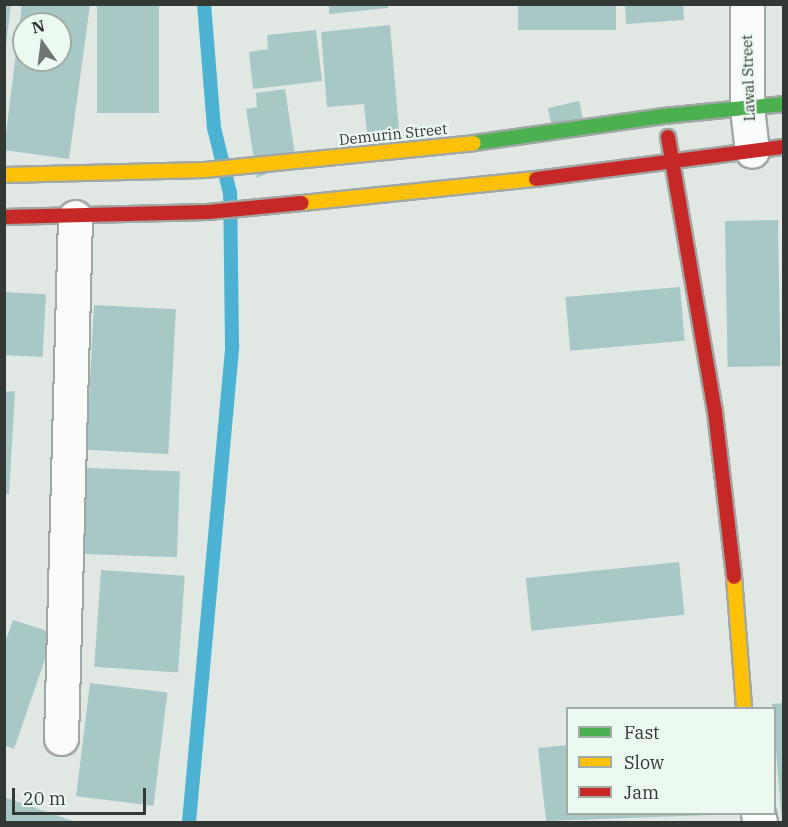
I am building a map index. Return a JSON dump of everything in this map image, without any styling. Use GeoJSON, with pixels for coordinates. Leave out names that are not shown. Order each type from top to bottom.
{"type":"FeatureCollection","features":[{"type":"Feature","properties":{"kind":"street","name":"Lawal Street"},"geometry":{"type":"LineString","coordinates":[[747,4],[747,108],[768,149]]}},
{"type":"Feature","properties":{"kind":"street","name":"Demurin Street"},"geometry":{"type":"LineString","coordinates":[[4,175],[205,170],[504,140],[664,116],[783,104]]}},
{"type":"Feature","properties":{"kind":"street"},"geometry":{"type":"LineString","coordinates":[[664,116],[715,412],[733,558],[744,707]]}},
{"type":"Feature","properties":{"kind":"street"},"geometry":{"type":"LineString","coordinates":[[4,217],[208,212],[498,184],[672,159],[768,149]]}},
{"type":"Feature","properties":{"kind":"street"},"geometry":{"type":"LineString","coordinates":[[61,738],[75,217]]}},
{"type":"Feature","properties":{"kind":"building"},"geometry":{"type":"Polygon","coordinates":[[[4,4],[11,4],[6,45],[4,45],[4,4]]]}},
{"type":"Feature","properties":{"kind":"building"},"geometry":{"type":"Polygon","coordinates":[[[22,4],[90,5],[69,159],[4,150],[14,72],[72,72],[72,12],[21,12],[22,4]]]}},
{"type":"Feature","properties":{"kind":"building"},"geometry":{"type":"Polygon","coordinates":[[[97,4],[159,4],[159,113],[97,113],[97,4]]]}},
{"type":"Feature","properties":{"kind":"building"},"geometry":{"type":"Polygon","coordinates":[[[329,4],[388,4],[388,8],[329,14],[329,4]]]}},
{"type":"Feature","properties":{"kind":"building"},"geometry":{"type":"Polygon","coordinates":[[[518,4],[616,4],[616,30],[518,30],[518,4]]]}},
{"type":"Feature","properties":{"kind":"building"},"geometry":{"type":"Polygon","coordinates":[[[625,4],[683,4],[684,20],[626,24],[625,4]]]}},
{"type":"Feature","properties":{"kind":"building"},"geometry":{"type":"Polygon","coordinates":[[[390,25],[399,130],[367,133],[364,104],[327,107],[321,32],[390,25]]]}},
{"type":"Feature","properties":{"kind":"building"},"geometry":{"type":"Polygon","coordinates":[[[316,30],[322,81],[253,89],[249,52],[268,49],[267,35],[316,30]]]}},
{"type":"Feature","properties":{"kind":"building"},"geometry":{"type":"Polygon","coordinates":[[[285,89],[296,161],[257,178],[246,109],[257,107],[256,93],[285,89]]]}},
{"type":"Feature","properties":{"kind":"building"},"geometry":{"type":"Polygon","coordinates":[[[579,101],[583,118],[552,125],[548,108],[579,101]]]}},
{"type":"Feature","properties":{"kind":"building"},"geometry":{"type":"Polygon","coordinates":[[[778,220],[781,366],[728,367],[725,221],[778,220]]]}},
{"type":"Feature","properties":{"kind":"building"},"geometry":{"type":"Polygon","coordinates":[[[680,287],[685,341],[570,351],[565,297],[680,287]]]}},
{"type":"Feature","properties":{"kind":"building"},"geometry":{"type":"Polygon","coordinates":[[[4,292],[46,294],[43,357],[4,355],[4,292]]]}},
{"type":"Feature","properties":{"kind":"building"},"geometry":{"type":"Polygon","coordinates":[[[94,305],[176,309],[168,454],[86,450],[94,305]]]}},
{"type":"Feature","properties":{"kind":"building"},"geometry":{"type":"Polygon","coordinates":[[[15,391],[9,494],[4,494],[4,392],[15,391]]]}},
{"type":"Feature","properties":{"kind":"building"},"geometry":{"type":"Polygon","coordinates":[[[87,468],[180,471],[177,557],[84,554],[87,468]]]}},
{"type":"Feature","properties":{"kind":"building"},"geometry":{"type":"Polygon","coordinates":[[[679,562],[685,615],[531,631],[526,578],[679,562]]]}},
{"type":"Feature","properties":{"kind":"building"},"geometry":{"type":"Polygon","coordinates":[[[101,570],[185,576],[178,673],[94,667],[101,570]]]}},
{"type":"Feature","properties":{"kind":"building"},"geometry":{"type":"Polygon","coordinates":[[[13,620],[54,633],[14,749],[4,745],[4,645],[13,620]]]}},
{"type":"Feature","properties":{"kind":"building"},"geometry":{"type":"Polygon","coordinates":[[[90,683],[167,693],[154,806],[76,796],[90,683]]]}},
{"type":"Feature","properties":{"kind":"building"},"geometry":{"type":"Polygon","coordinates":[[[784,703],[784,822],[782,822],[776,751],[776,707],[772,707],[772,704],[784,703]]]}},
{"type":"Feature","properties":{"kind":"building"},"geometry":{"type":"Polygon","coordinates":[[[566,745],[566,815],[713,815],[546,821],[538,748],[566,745]]]}},
{"type":"Feature","properties":{"kind":"building"},"geometry":{"type":"Polygon","coordinates":[[[4,797],[76,822],[4,822],[4,797]]]}},
{"type":"Feature","properties":{"kind":"waterway"},"geometry":{"type":"LineString","coordinates":[[189,822],[232,346],[230,193],[214,128],[204,4]]}},
{"type":"Feature","properties":{"kind":"traffic: fast"},"geometry":{"type":"LineString","coordinates":[[474,143],[664,116],[784,104]]}},
{"type":"Feature","properties":{"kind":"traffic: slow"},"geometry":{"type":"LineString","coordinates":[[4,175],[205,170],[474,143]]}},
{"type":"Feature","properties":{"kind":"traffic: slow"},"geometry":{"type":"LineString","coordinates":[[302,203],[536,179]]}},
{"type":"Feature","properties":{"kind":"traffic: slow"},"geometry":{"type":"LineString","coordinates":[[734,577],[744,707]]}},
{"type":"Feature","properties":{"kind":"traffic: jam"},"geometry":{"type":"LineString","coordinates":[[668,137],[715,412],[734,577]]}},
{"type":"Feature","properties":{"kind":"traffic: jam"},"geometry":{"type":"LineString","coordinates":[[536,179],[784,147]]}},
{"type":"Feature","properties":{"kind":"traffic: jam"},"geometry":{"type":"LineString","coordinates":[[4,217],[208,212],[302,203]]}}]}
